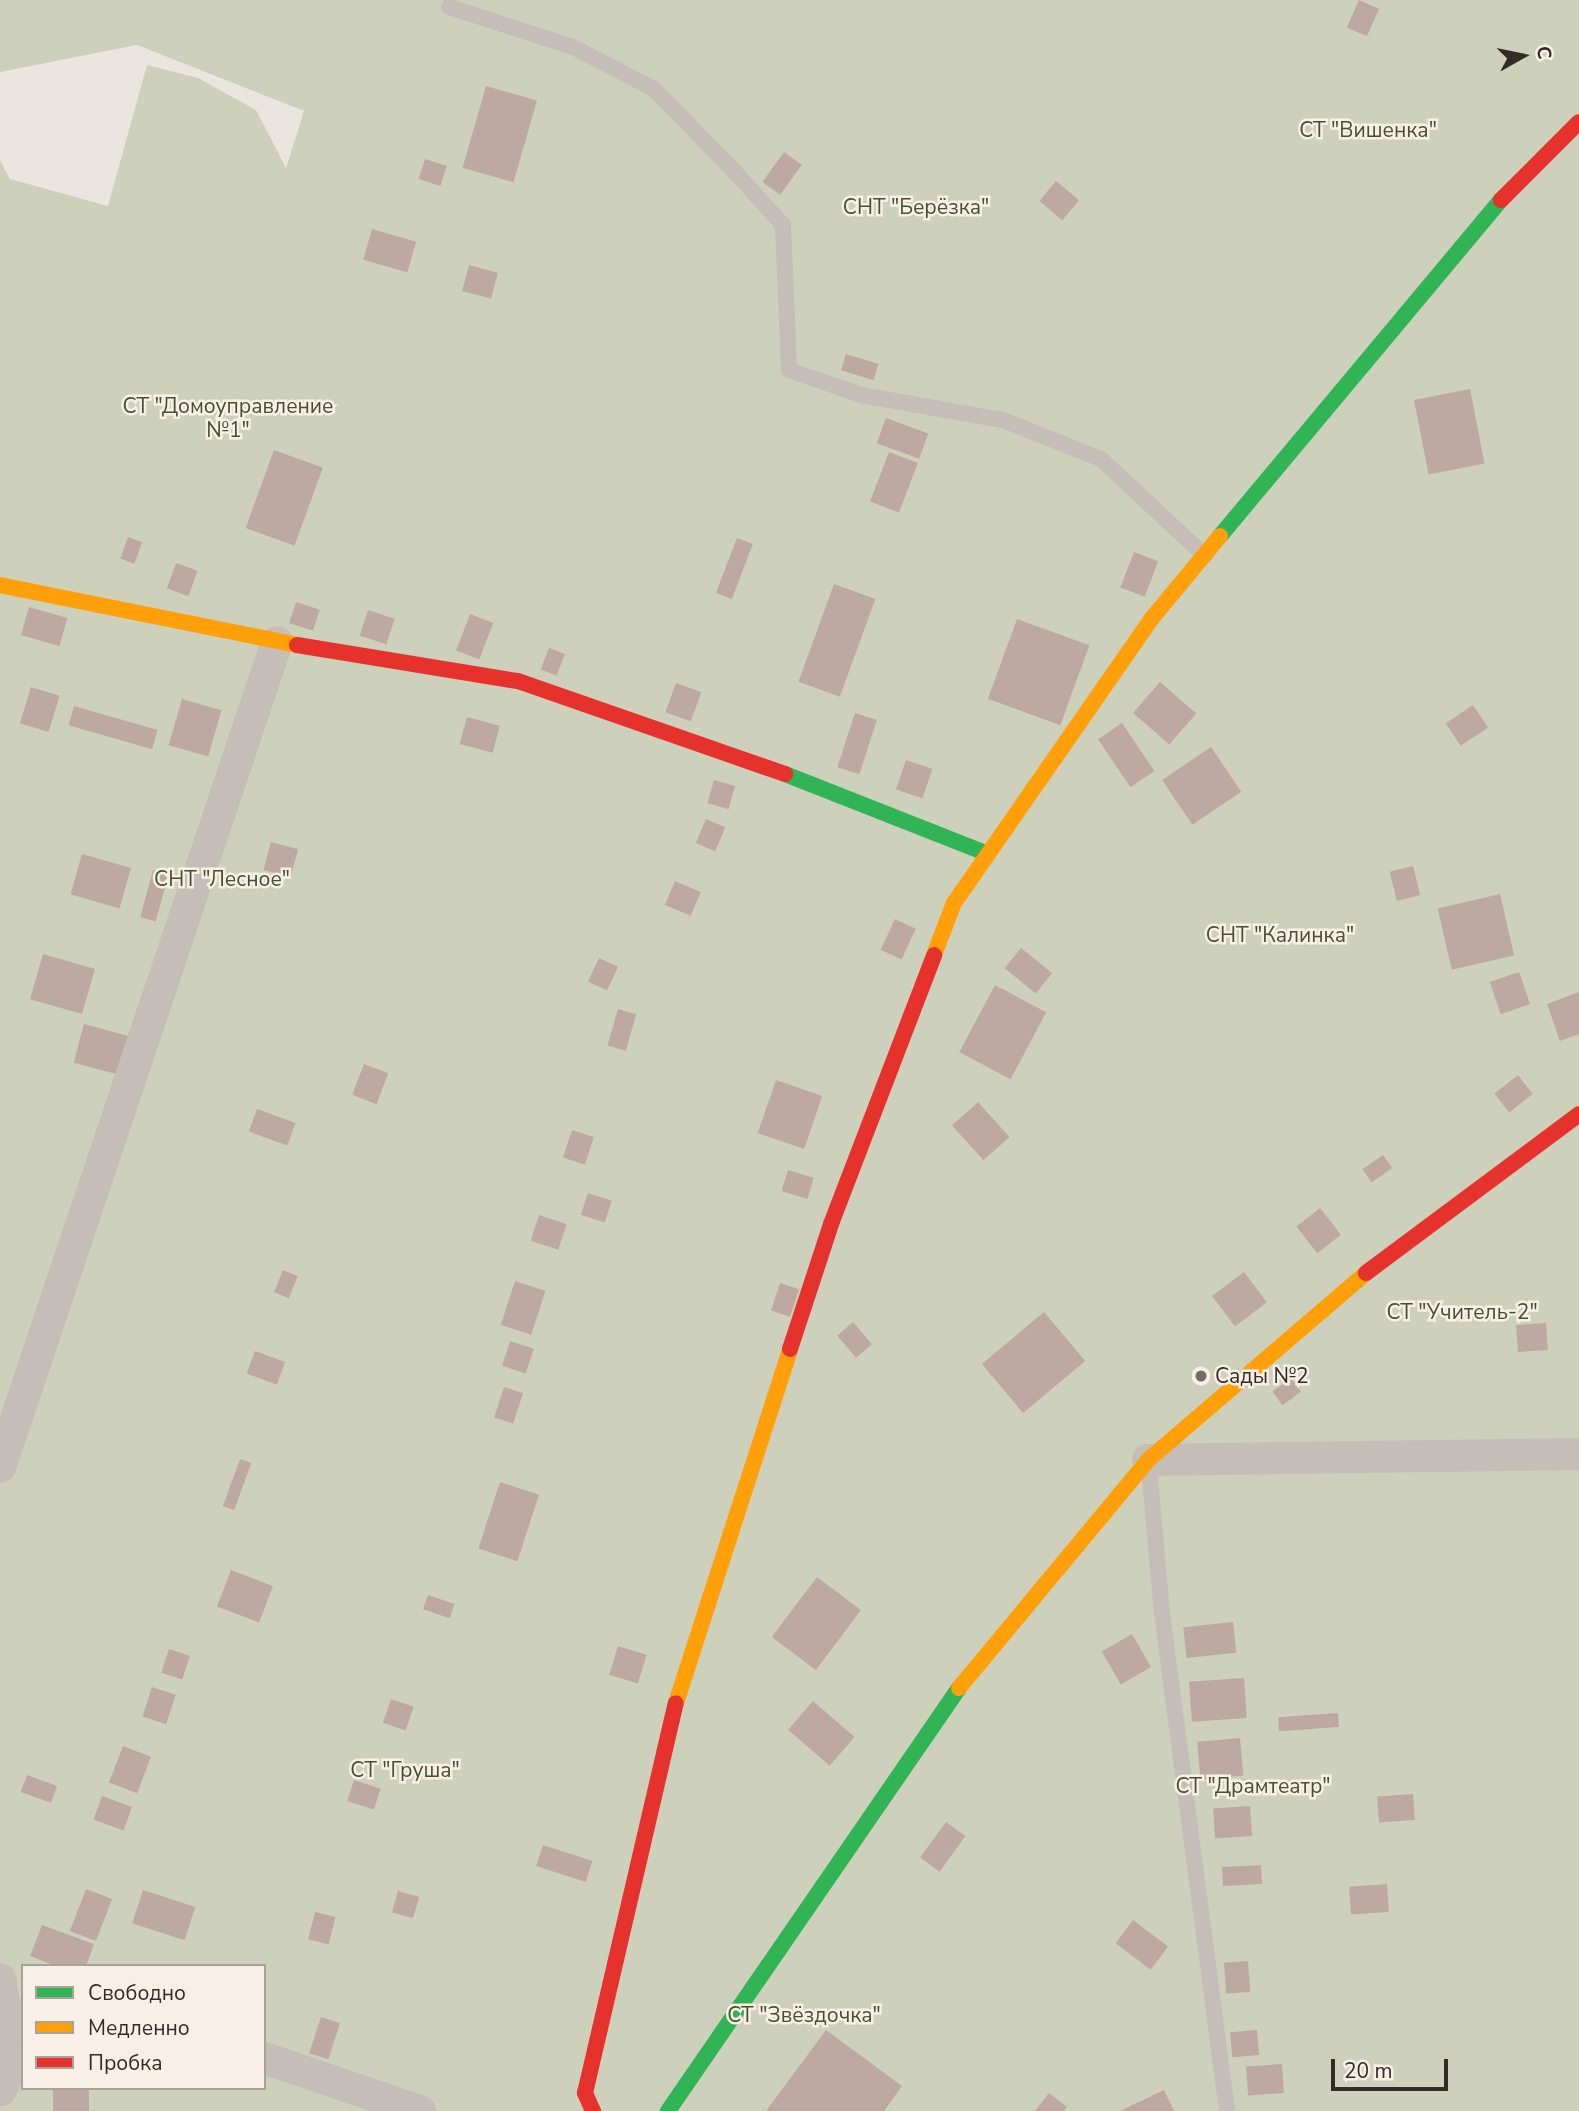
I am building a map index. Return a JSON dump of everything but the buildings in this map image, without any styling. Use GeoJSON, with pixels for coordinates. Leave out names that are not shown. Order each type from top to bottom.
{"type":"FeatureCollection","features":[{"type":"Feature","properties":{"kind":"street"},"geometry":{"type":"LineString","coordinates":[[593,2111],[585,2093],[604,2002],[683,1675],[831,1224],[954,903],[1153,617],[1483,218],[1579,122]]}},
{"type":"Feature","properties":{"kind":"street"},"geometry":{"type":"LineString","coordinates":[[0,585],[277,642],[518,681],[703,742],[988,854]]}},
{"type":"Feature","properties":{"kind":"street"},"geometry":{"type":"LineString","coordinates":[[0,1467],[277,642]]}},
{"type":"Feature","properties":{"kind":"street"},"geometry":{"type":"LineString","coordinates":[[668,2111],[979,1659],[1148,1460],[1389,1253],[1579,1114]]}},
{"type":"Feature","properties":{"kind":"street"},"geometry":{"type":"LineString","coordinates":[[1148,1460],[1579,1454]]}},
{"type":"Feature","properties":{"kind":"street"},"geometry":{"type":"LineString","coordinates":[[0,1971],[21,1977]]}},
{"type":"Feature","properties":{"kind":"street"},"geometry":{"type":"LineString","coordinates":[[0,1979],[15,2059],[0,2091]]}},
{"type":"Feature","properties":{"kind":"street"},"geometry":{"type":"LineString","coordinates":[[266,2059],[420,2111]]}},
{"type":"Feature","properties":{"kind":"lane"},"geometry":{"type":"LineString","coordinates":[[449,7],[573,47],[654,89],[734,171],[783,225],[789,370],[861,395],[1003,420],[1101,460],[1205,556]]}},
{"type":"Feature","properties":{"kind":"lane"},"geometry":{"type":"LineString","coordinates":[[1148,1460],[1162,1613],[1227,2111]]}},
{"type":"Feature","properties":{"kind":"green space"},"geometry":{"type":"Polygon","coordinates":[[[0,0],[1579,0],[1579,2111],[0,2111],[0,160],[10,179],[108,206],[147,65],[198,78],[256,110],[286,168],[304,111],[137,45],[0,72],[0,0]]]}},
{"type":"Feature","properties":{"kind":"traffic: fast"},"geometry":{"type":"LineString","coordinates":[[1220,536],[1501,200]]}},
{"type":"Feature","properties":{"kind":"traffic: fast"},"geometry":{"type":"LineString","coordinates":[[785,774],[988,854]]}},
{"type":"Feature","properties":{"kind":"traffic: fast"},"geometry":{"type":"LineString","coordinates":[[668,2111],[959,1688]]}},
{"type":"Feature","properties":{"kind":"traffic: slow"},"geometry":{"type":"LineString","coordinates":[[934,955],[954,903],[1153,617],[1220,536]]}},
{"type":"Feature","properties":{"kind":"traffic: slow"},"geometry":{"type":"LineString","coordinates":[[0,585],[297,645]]}},
{"type":"Feature","properties":{"kind":"traffic: slow"},"geometry":{"type":"LineString","coordinates":[[959,1688],[1148,1460],[1366,1273]]}},
{"type":"Feature","properties":{"kind":"traffic: slow"},"geometry":{"type":"LineString","coordinates":[[676,1703],[790,1349]]}},
{"type":"Feature","properties":{"kind":"traffic: jam"},"geometry":{"type":"LineString","coordinates":[[1501,200],[1579,122]]}},
{"type":"Feature","properties":{"kind":"traffic: jam"},"geometry":{"type":"LineString","coordinates":[[297,645],[518,681],[785,774]]}},
{"type":"Feature","properties":{"kind":"traffic: jam"},"geometry":{"type":"LineString","coordinates":[[790,1349],[831,1224],[934,955]]}},
{"type":"Feature","properties":{"kind":"traffic: jam"},"geometry":{"type":"LineString","coordinates":[[1366,1273],[1579,1114]]}},
{"type":"Feature","properties":{"kind":"traffic: jam"},"geometry":{"type":"LineString","coordinates":[[593,2111],[585,2093],[676,1703]]}},
{"type":"Feature","properties":{"kind":"place","name":"Сады №2"},"geometry":{"type":"Point","coordinates":[1201,1376]}},
{"type":"Feature","properties":{"kind":"park label","name":"СТ \"Вишенка\""},"geometry":{"type":"Point","coordinates":[1368,130]}},
{"type":"Feature","properties":{"kind":"park label","name":"СНТ \"Берёзка\""},"geometry":{"type":"Point","coordinates":[916,207]}},
{"type":"Feature","properties":{"kind":"park label","name":"СТ \"Домоуправление №1\""},"geometry":{"type":"Point","coordinates":[228,418]}},
{"type":"Feature","properties":{"kind":"park label","name":"СНТ \"Лесное\""},"geometry":{"type":"Point","coordinates":[222,879]}},
{"type":"Feature","properties":{"kind":"park label","name":"СНТ \"Калинка\""},"geometry":{"type":"Point","coordinates":[1280,935]}},
{"type":"Feature","properties":{"kind":"park label","name":"СТ \"Учитель-2\""},"geometry":{"type":"Point","coordinates":[1462,1312]}},
{"type":"Feature","properties":{"kind":"park label","name":"СТ \"Груша\""},"geometry":{"type":"Point","coordinates":[405,1770]}},
{"type":"Feature","properties":{"kind":"park label","name":"СТ \"Драмтеатр\""},"geometry":{"type":"Point","coordinates":[1253,1786]}},
{"type":"Feature","properties":{"kind":"park label","name":"СТ \"Звёздочка\""},"geometry":{"type":"Point","coordinates":[804,2015]}}]}
